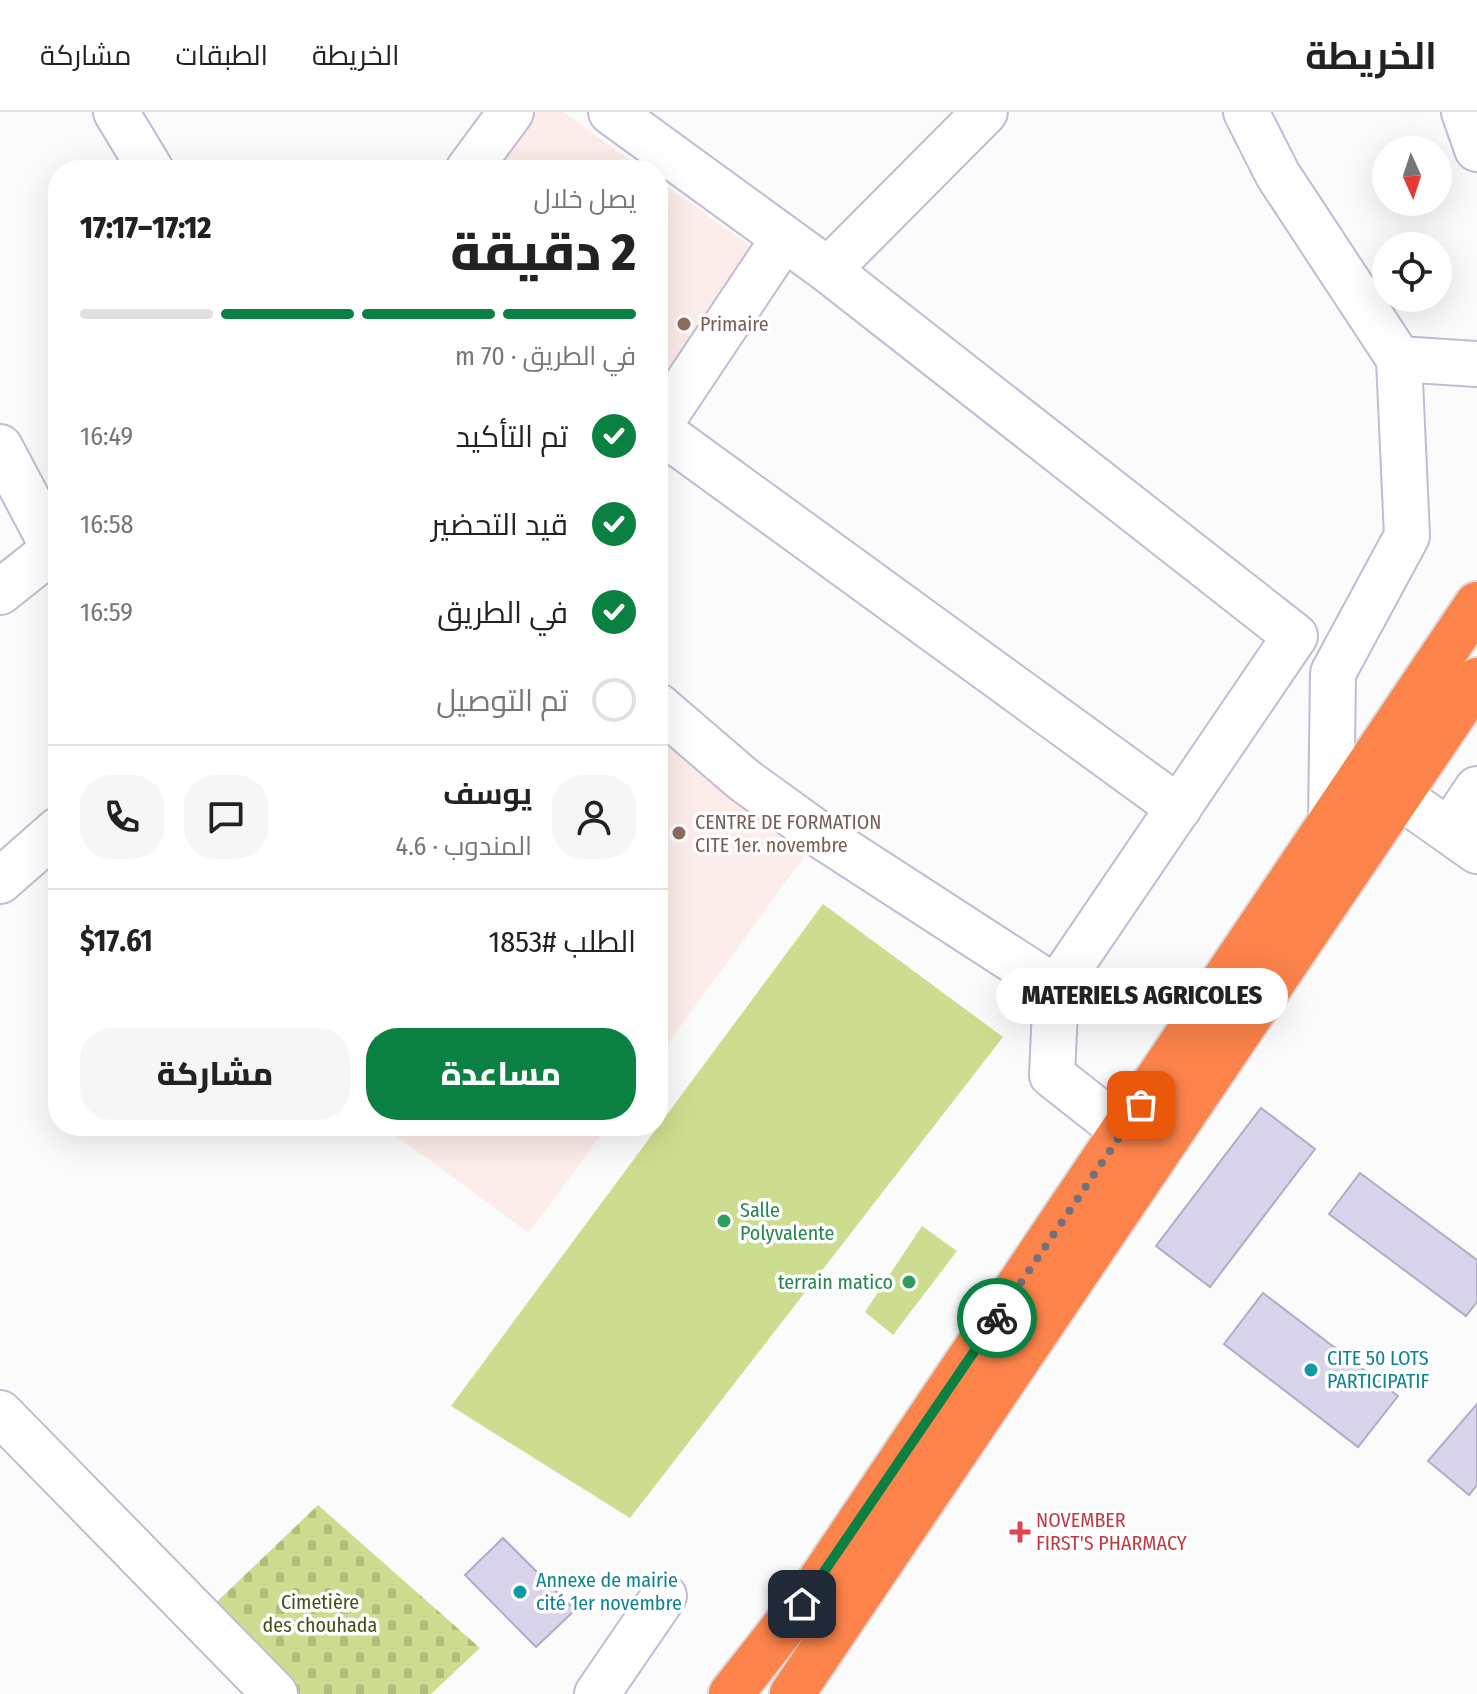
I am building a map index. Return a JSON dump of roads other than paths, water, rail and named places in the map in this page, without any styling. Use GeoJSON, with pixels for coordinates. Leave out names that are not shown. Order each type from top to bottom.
{"type":"FeatureCollection","features":[{"type":"Feature","properties":{"kind":"highway"},"geometry":{"type":"LineString","coordinates":[[731,1694],[819,1582],[1477,604]]}},
{"type":"Feature","properties":{"kind":"highway"},"geometry":{"type":"LineString","coordinates":[[792,1694],[1477,680]]}},
{"type":"Feature","properties":{"kind":"street"},"geometry":{"type":"LineString","coordinates":[[116,112],[145,160]]}},
{"type":"Feature","properties":{"kind":"street"},"geometry":{"type":"LineString","coordinates":[[475,160],[511,112]]}},
{"type":"Feature","properties":{"kind":"street"},"geometry":{"type":"LineString","coordinates":[[611,112],[828,270],[1295,636],[1056,988],[1052,1075],[1123,1131]]}},
{"type":"Feature","properties":{"kind":"street"},"geometry":{"type":"LineString","coordinates":[[828,270],[985,112]]}},
{"type":"Feature","properties":{"kind":"street"},"geometry":{"type":"LineString","coordinates":[[1246,112],[1278,175],[1399,359],[1407,536],[1333,673],[1331,820]]}},
{"type":"Feature","properties":{"kind":"street"},"geometry":{"type":"LineString","coordinates":[[1464,112],[1477,149]]}},
{"type":"Feature","properties":{"kind":"street"},"geometry":{"type":"LineString","coordinates":[[668,413],[784,238]]}},
{"type":"Feature","properties":{"kind":"street"},"geometry":{"type":"LineString","coordinates":[[1399,359],[1477,364]]}},
{"type":"Feature","properties":{"kind":"street"},"geometry":{"type":"LineString","coordinates":[[668,435],[1179,808]]}},
{"type":"Feature","properties":{"kind":"street"},"geometry":{"type":"LineString","coordinates":[[0,447],[48,534]]}},
{"type":"Feature","properties":{"kind":"street"},"geometry":{"type":"LineString","coordinates":[[0,592],[48,554]]}},
{"type":"Feature","properties":{"kind":"street"},"geometry":{"type":"LineString","coordinates":[[668,715],[744,780],[820,835],[1056,988]]}},
{"type":"Feature","properties":{"kind":"street"},"geometry":{"type":"LineString","coordinates":[[1398,795],[1463,841],[1477,789]]}},
{"type":"Feature","properties":{"kind":"street"},"geometry":{"type":"LineString","coordinates":[[0,881],[48,839]]}},
{"type":"Feature","properties":{"kind":"street"},"geometry":{"type":"LineString","coordinates":[[0,1413],[275,1694]]}},
{"type":"Feature","properties":{"kind":"street"},"geometry":{"type":"LineString","coordinates":[[597,1694],[664,1596]]}},
{"type":"Feature","properties":{"kind":"place","name":"Primaire"},"geometry":{"type":"Point","coordinates":[684,324]}},
{"type":"Feature","properties":{"kind":"place","name":"CENTRE DE FORMATION CITE 1er. novembre"},"geometry":{"type":"Point","coordinates":[679,833]}},
{"type":"Feature","properties":{"kind":"place","name":"MATERIELS AGRICOLES"},"geometry":{"type":"Point","coordinates":[1141,1105]}},
{"type":"Feature","properties":{"kind":"place","name":"Salle Polyvalente"},"geometry":{"type":"Point","coordinates":[724,1221]}},
{"type":"Feature","properties":{"kind":"place","name":"terrain matico"},"geometry":{"type":"Point","coordinates":[909,1282]}},
{"type":"Feature","properties":{"kind":"place","name":"CITE 50 LOTS PARTICIPATIF"},"geometry":{"type":"Point","coordinates":[1311,1370]}},
{"type":"Feature","properties":{"kind":"place","name":"NOVEMBER FIRST'S PHARMACY"},"geometry":{"type":"Point","coordinates":[1020,1532]}},
{"type":"Feature","properties":{"kind":"place","name":"Annexe de mairie cité 1er novembre"},"geometry":{"type":"Point","coordinates":[520,1592]}},
{"type":"Feature","properties":{"kind":"park label","name":"Cimetière des chouhada"},"geometry":{"type":"Point","coordinates":[320,1614]}}]}
